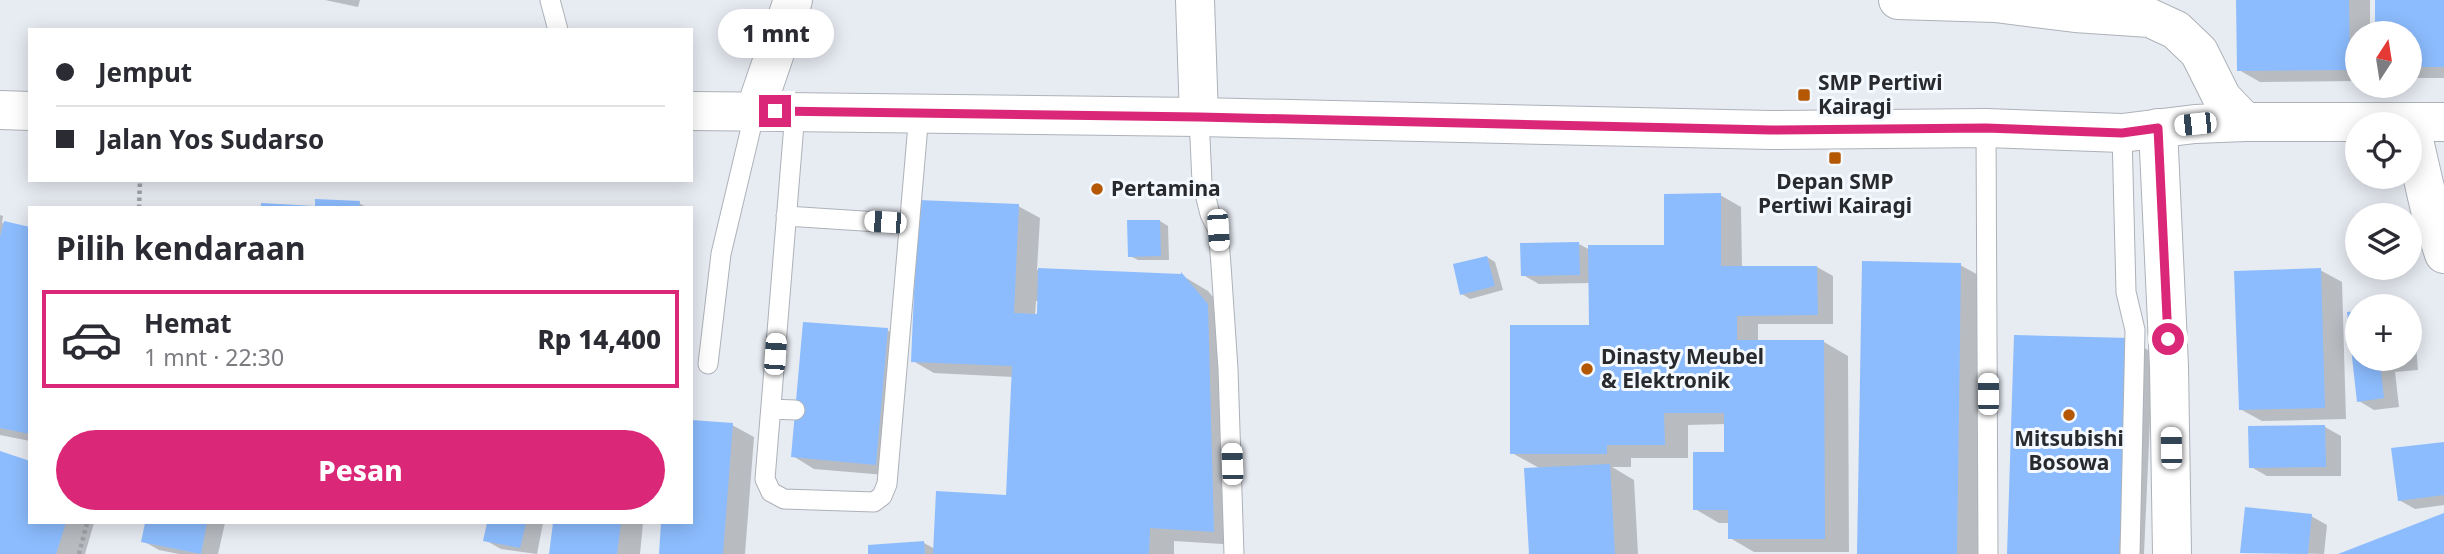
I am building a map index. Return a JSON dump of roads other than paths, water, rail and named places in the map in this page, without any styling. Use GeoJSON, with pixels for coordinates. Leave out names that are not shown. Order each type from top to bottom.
{"type":"FeatureCollection","features":[{"type":"Feature","properties":{"kind":"main road"},"geometry":{"type":"LineString","coordinates":[[755,111],[793,0]]}},
{"type":"Feature","properties":{"kind":"main road"},"geometry":{"type":"LineString","coordinates":[[1195,0],[1199,117]]}},
{"type":"Feature","properties":{"kind":"main road"},"geometry":{"type":"LineString","coordinates":[[1898,0],[1995,3],[2075,13],[2150,18],[2176,30],[2199,52],[2222,98],[2245,122]]}},
{"type":"Feature","properties":{"kind":"main road"},"geometry":{"type":"LineString","coordinates":[[0,110],[28,111]]}},
{"type":"Feature","properties":{"kind":"main road"},"geometry":{"type":"LineString","coordinates":[[693,111],[1199,117],[1771,130],[1986,128],[2140,131],[2245,122],[2427,123],[2431,214],[2444,254]]}},
{"type":"Feature","properties":{"kind":"main road"},"geometry":{"type":"LineString","coordinates":[[2140,131],[2169,366],[2172,554]]}},
{"type":"Feature","properties":{"kind":"lane"},"geometry":{"type":"LineString","coordinates":[[550,0],[557,28]]}},
{"type":"Feature","properties":{"kind":"lane"},"geometry":{"type":"LineString","coordinates":[[708,364],[722,254],[755,111]]}},
{"type":"Feature","properties":{"kind":"lane"},"geometry":{"type":"LineString","coordinates":[[795,111],[765,479],[771,492],[784,499],[874,502],[882,496],[887,484],[887,415],[919,113]]}},
{"type":"Feature","properties":{"kind":"lane"},"geometry":{"type":"LineString","coordinates":[[1199,117],[1202,182],[1210,214],[1218,230],[1221,265],[1228,369],[1234,554]]}},
{"type":"Feature","properties":{"kind":"lane"},"geometry":{"type":"LineString","coordinates":[[1986,128],[1988,554]]}},
{"type":"Feature","properties":{"kind":"lane"},"geometry":{"type":"LineString","coordinates":[[2130,554],[2135,330],[2126,292],[2140,131]]}},
{"type":"Feature","properties":{"kind":"lane"},"geometry":{"type":"LineString","coordinates":[[786,216],[909,224]]}},
{"type":"Feature","properties":{"kind":"lane"},"geometry":{"type":"LineString","coordinates":[[771,409],[796,410]]}},
{"type":"Feature","properties":{"kind":"place","name":"SMP Pertiwi Kairagi"},"geometry":{"type":"Point","coordinates":[1804,95]}},
{"type":"Feature","properties":{"kind":"place","name":"Depan SMP Pertiwi Kairagi"},"geometry":{"type":"Point","coordinates":[1835,158]}},
{"type":"Feature","properties":{"kind":"place","name":"Pertamina"},"geometry":{"type":"Point","coordinates":[1097,189]}},
{"type":"Feature","properties":{"kind":"place","name":"Dinasty Meubel & Elektronik"},"geometry":{"type":"Point","coordinates":[1587,369]}},
{"type":"Feature","properties":{"kind":"place","name":"Mitsubishi Bosowa"},"geometry":{"type":"Point","coordinates":[2069,415]}}]}
